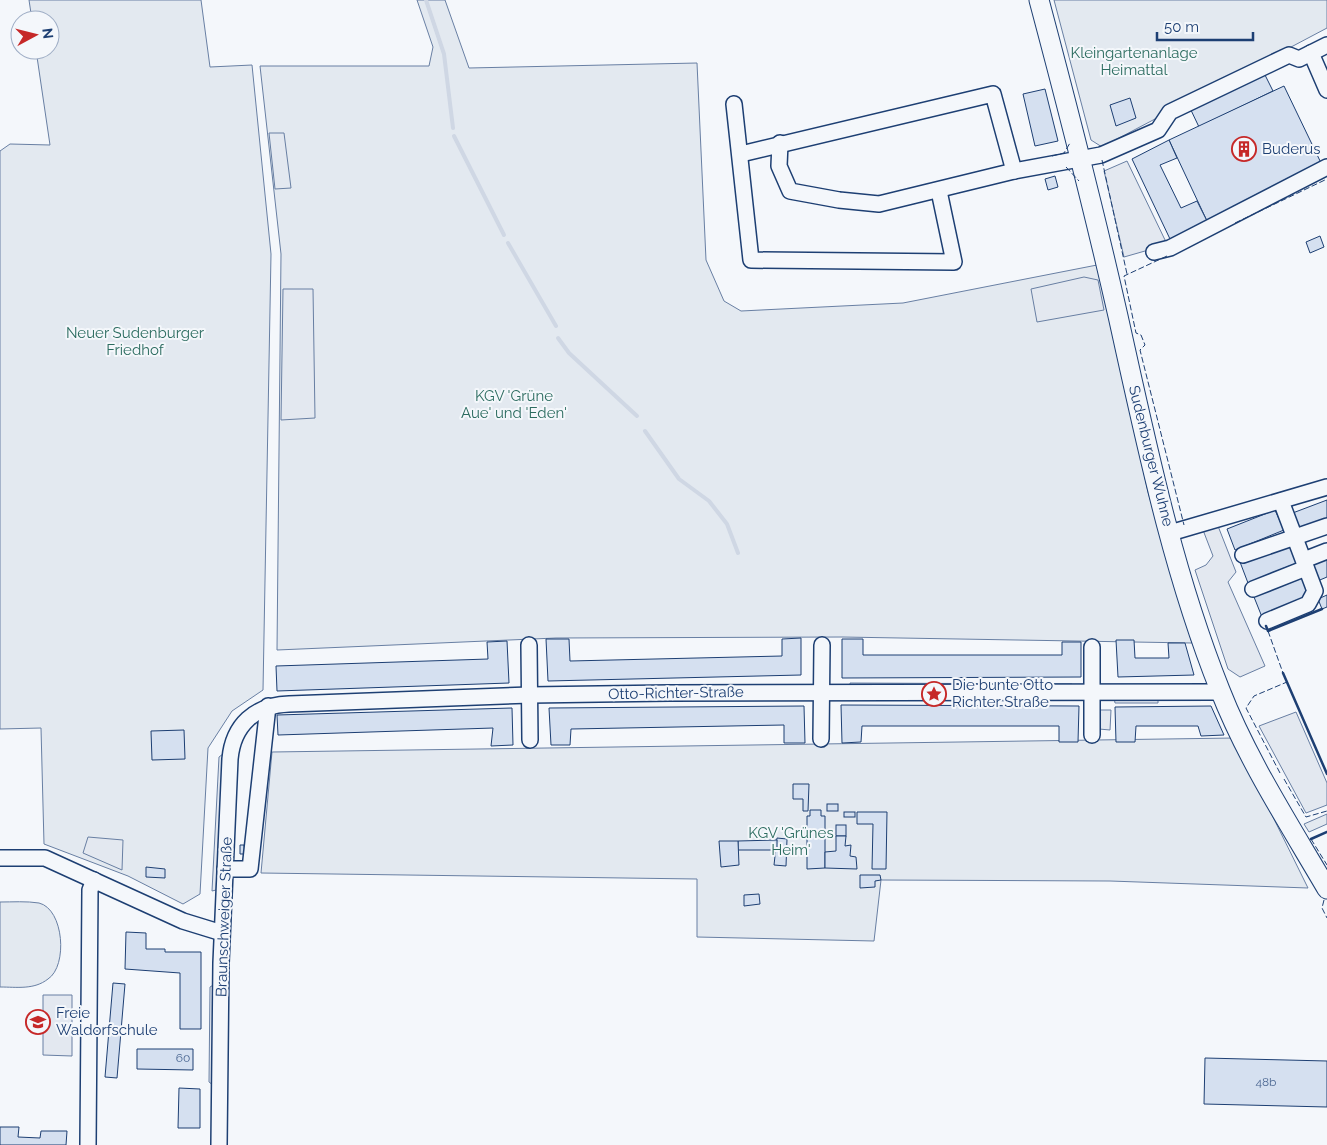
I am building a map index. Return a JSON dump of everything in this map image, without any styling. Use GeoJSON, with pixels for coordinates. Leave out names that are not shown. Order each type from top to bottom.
{"type":"FeatureCollection","features":[{"type":"Feature","properties":{"kind":"main road","name":"Sudenburger Wuhne"},"geometry":{"type":"LineString","coordinates":[[1039,0],[1081,158],[1170,533],[1198,628],[1221,692],[1248,750],[1327,889]]}},
{"type":"Feature","properties":{"kind":"street"},"geometry":{"type":"LineString","coordinates":[[780,143],[779,166],[790,191],[839,200],[879,204],[939,191],[1014,171],[1101,155],[1158,130],[1170,112],[1289,55],[1299,59],[1327,45]]}},
{"type":"Feature","properties":{"kind":"street"},"geometry":{"type":"LineString","coordinates":[[1310,54],[1327,90]]}},
{"type":"Feature","properties":{"kind":"street"},"geometry":{"type":"LineString","coordinates":[[741,154],[780,143],[993,94],[1014,171]]}},
{"type":"Feature","properties":{"kind":"street"},"geometry":{"type":"LineString","coordinates":[[734,104],[741,154],[751,260],[954,262],[939,191]]}},
{"type":"Feature","properties":{"kind":"street"},"geometry":{"type":"LineString","coordinates":[[1154,252],[1170,248],[1327,167]]}},
{"type":"Feature","properties":{"kind":"street"},"geometry":{"type":"LineString","coordinates":[[1170,533],[1327,487]]}},
{"type":"Feature","properties":{"kind":"street"},"geometry":{"type":"LineString","coordinates":[[1267,621],[1308,604],[1321,589],[1305,564],[1281,501]]}},
{"type":"Feature","properties":{"kind":"street"},"geometry":{"type":"LineString","coordinates":[[1242,555],[1327,526]]}},
{"type":"Feature","properties":{"kind":"street"},"geometry":{"type":"LineString","coordinates":[[1253,589],[1305,564],[1327,551]]}},
{"type":"Feature","properties":{"kind":"street"},"geometry":{"type":"LineString","coordinates":[[529,645],[530,740]]}},
{"type":"Feature","properties":{"kind":"street"},"geometry":{"type":"LineString","coordinates":[[821,739],[822,645]]}},
{"type":"Feature","properties":{"kind":"street"},"geometry":{"type":"LineString","coordinates":[[1092,647],[1092,735]]}},
{"type":"Feature","properties":{"kind":"street","name":"Otto-Richter-Straße"},"geometry":{"type":"LineString","coordinates":[[268,706],[530,695],[822,692],[1092,694],[1221,692]]}},
{"type":"Feature","properties":{"kind":"street"},"geometry":{"type":"LineString","coordinates":[[225,869],[250,869],[268,706]]}},
{"type":"Feature","properties":{"kind":"street","name":"Braunschweiger Straße"},"geometry":{"type":"LineString","coordinates":[[219,1145],[222,932],[232,747],[244,722],[256,712],[268,706]]}},
{"type":"Feature","properties":{"kind":"street"},"geometry":{"type":"LineString","coordinates":[[0,858],[44,858],[183,921],[222,932]]}},
{"type":"Feature","properties":{"kind":"street"},"geometry":{"type":"LineString","coordinates":[[88,1145],[90,890],[94,880]]}},
{"type":"Feature","properties":{"kind":"green space","name":"Neuer Sudenburger Friedhof"},"geometry":{"type":"Polygon","coordinates":[[[29,0],[201,0],[210,67],[252,65],[271,254],[263,690],[232,711],[208,748],[200,894],[183,904],[128,876],[44,844],[41,728],[0,729],[0,151],[10,144],[50,145],[37,60],[60,60],[60,10],[30,10],[29,0]]]}},
{"type":"Feature","properties":{"kind":"green space","name":"KGV 'Grüne Aue' und 'Eden'"},"geometry":{"type":"Polygon","coordinates":[[[417,0],[445,0],[469,68],[697,63],[706,260],[724,301],[741,311],[903,303],[1097,265],[1102,279],[1148,492],[1192,643],[842,637],[556,638],[277,650],[281,254],[260,66],[429,66],[433,47],[417,0]]]}},
{"type":"Feature","properties":{"kind":"green space","name":"Kleingartenanlage Heimattal"},"geometry":{"type":"Polygon","coordinates":[[[1054,0],[1327,0],[1327,28],[1102,147],[1091,140],[1054,0]]]}},
{"type":"Feature","properties":{"kind":"green space","name":"KGV 'Grünes Heim'"},"geometry":{"type":"Polygon","coordinates":[[[1234,738],[1308,888],[1110,881],[881,880],[874,941],[697,937],[697,879],[261,873],[272,752],[1234,738]]]}},
{"type":"Feature","properties":{"kind":"green space"},"geometry":{"type":"Polygon","coordinates":[[[1327,814],[1327,824],[1309,832],[1304,824],[1327,814]]]}},
{"type":"Feature","properties":{"kind":"green space"},"geometry":{"type":"Polygon","coordinates":[[[0,902],[39,903],[47,907],[54,916],[58,926],[61,951],[59,962],[54,972],[43,983],[25,987],[0,987],[0,902]]]}},
{"type":"Feature","properties":{"kind":"shaded area"},"geometry":{"type":"Polygon","coordinates":[[[269,133],[284,133],[291,188],[275,189],[269,133]]]}},
{"type":"Feature","properties":{"kind":"shaded area"},"geometry":{"type":"Polygon","coordinates":[[[1127,161],[1166,242],[1152,249],[1124,257],[1104,171],[1127,161]]]}},
{"type":"Feature","properties":{"kind":"shaded area"},"geometry":{"type":"Polygon","coordinates":[[[1084,277],[1098,280],[1104,310],[1037,322],[1031,289],[1084,277]]]}},
{"type":"Feature","properties":{"kind":"shaded area"},"geometry":{"type":"Polygon","coordinates":[[[283,289],[313,289],[315,418],[281,420],[283,289]]]}},
{"type":"Feature","properties":{"kind":"shaded area"},"geometry":{"type":"Polygon","coordinates":[[[1218,526],[1236,572],[1228,582],[1265,666],[1240,677],[1228,669],[1195,570],[1206,565],[1213,556],[1203,530],[1218,526]]]}},
{"type":"Feature","properties":{"kind":"shaded area"},"geometry":{"type":"Polygon","coordinates":[[[850,683],[1072,684],[1072,689],[850,688],[850,683]]]}},
{"type":"Feature","properties":{"kind":"shaded area"},"geometry":{"type":"Polygon","coordinates":[[[1114,697],[1158,698],[1158,703],[1115,703],[1114,697]]]}},
{"type":"Feature","properties":{"kind":"shaded area"},"geometry":{"type":"Polygon","coordinates":[[[1099,710],[1111,710],[1110,730],[1099,729],[1099,710]]]}},
{"type":"Feature","properties":{"kind":"shaded area"},"geometry":{"type":"Polygon","coordinates":[[[1296,712],[1327,783],[1327,805],[1306,813],[1259,726],[1296,712]]]}},
{"type":"Feature","properties":{"kind":"shaded area"},"geometry":{"type":"Polygon","coordinates":[[[223,754],[216,890],[212,891],[219,757],[223,754]]]}},
{"type":"Feature","properties":{"kind":"shaded area"},"geometry":{"type":"Polygon","coordinates":[[[88,837],[123,840],[122,870],[83,853],[88,837]]]}},
{"type":"Feature","properties":{"kind":"shaded area"},"geometry":{"type":"Polygon","coordinates":[[[215,984],[213,1085],[209,1082],[210,987],[215,984]]]}},
{"type":"Feature","properties":{"kind":"shaded area"},"geometry":{"type":"Polygon","coordinates":[[[43,995],[72,995],[72,1056],[43,1055],[43,995]]]}},
{"type":"Feature","properties":{"kind":"building"},"geometry":{"type":"Polygon","coordinates":[[[1263,71],[1273,91],[1199,127],[1189,106],[1263,71]]]}},
{"type":"Feature","properties":{"kind":"building","name":"Buderus"},"geometry":{"type":"Polygon","coordinates":[[[1284,86],[1322,165],[1207,221],[1169,140],[1284,86]]]}},
{"type":"Feature","properties":{"kind":"building"},"geometry":{"type":"Polygon","coordinates":[[[1045,89],[1058,141],[1035,146],[1023,94],[1045,89]]]}},
{"type":"Feature","properties":{"kind":"building"},"geometry":{"type":"Polygon","coordinates":[[[1130,98],[1136,118],[1116,126],[1110,105],[1130,98]]]}},
{"type":"Feature","properties":{"kind":"building"},"geometry":{"type":"Polygon","coordinates":[[[1169,140],[1177,158],[1160,165],[1181,208],[1197,201],[1207,221],[1170,239],[1132,159],[1169,140]]]}},
{"type":"Feature","properties":{"kind":"building"},"geometry":{"type":"Polygon","coordinates":[[[1055,176],[1058,187],[1048,190],[1045,179],[1055,176]]]}},
{"type":"Feature","properties":{"kind":"building"},"geometry":{"type":"Polygon","coordinates":[[[1320,236],[1324,247],[1310,253],[1306,242],[1320,236]]]}},
{"type":"Feature","properties":{"kind":"building"},"geometry":{"type":"Polygon","coordinates":[[[1327,500],[1327,521],[1297,532],[1290,514],[1327,500]]]}},
{"type":"Feature","properties":{"kind":"building"},"geometry":{"type":"Polygon","coordinates":[[[1275,510],[1284,530],[1235,550],[1227,529],[1275,510]]]}},
{"type":"Feature","properties":{"kind":"building"},"geometry":{"type":"Polygon","coordinates":[[[1291,541],[1299,562],[1248,583],[1240,562],[1291,541]]]}},
{"type":"Feature","properties":{"kind":"building"},"geometry":{"type":"Polygon","coordinates":[[[1327,557],[1327,577],[1315,582],[1309,564],[1327,557]]]}},
{"type":"Feature","properties":{"kind":"building"},"geometry":{"type":"Polygon","coordinates":[[[1302,578],[1310,598],[1262,617],[1254,597],[1302,578]]]}},
{"type":"Feature","properties":{"kind":"building"},"geometry":{"type":"Polygon","coordinates":[[[1327,595],[1327,607],[1322,609],[1318,599],[1327,595]]]}},
{"type":"Feature","properties":{"kind":"building"},"geometry":{"type":"Polygon","coordinates":[[[801,638],[801,675],[548,681],[546,639],[569,639],[570,661],[782,656],[782,639],[801,638]]]}},
{"type":"Feature","properties":{"kind":"building"},"geometry":{"type":"Polygon","coordinates":[[[842,639],[863,639],[863,655],[1062,655],[1062,642],[1081,642],[1081,677],[842,678],[842,639]]]}},
{"type":"Feature","properties":{"kind":"building"},"geometry":{"type":"Polygon","coordinates":[[[1116,640],[1134,640],[1135,658],[1169,658],[1168,643],[1185,643],[1194,675],[1118,677],[1116,640]]]}},
{"type":"Feature","properties":{"kind":"building"},"geometry":{"type":"Polygon","coordinates":[[[507,641],[509,683],[277,691],[276,666],[488,659],[487,642],[507,641]]]}},
{"type":"Feature","properties":{"kind":"building"},"geometry":{"type":"Polygon","coordinates":[[[841,705],[1079,706],[1078,742],[1059,742],[1059,726],[862,726],[861,742],[842,743],[841,705]]]}},
{"type":"Feature","properties":{"kind":"building"},"geometry":{"type":"Polygon","coordinates":[[[804,706],[805,743],[784,743],[784,725],[571,729],[570,745],[551,745],[549,708],[804,706]]]}},
{"type":"Feature","properties":{"kind":"building"},"geometry":{"type":"Polygon","coordinates":[[[1211,706],[1224,735],[1201,736],[1198,726],[1136,726],[1135,742],[1116,742],[1115,707],[1211,706]]]}},
{"type":"Feature","properties":{"kind":"building"},"geometry":{"type":"Polygon","coordinates":[[[512,708],[513,745],[491,746],[493,728],[278,735],[277,715],[512,708]]]}},
{"type":"Feature","properties":{"kind":"building"},"geometry":{"type":"Polygon","coordinates":[[[184,730],[185,759],[152,760],[151,731],[184,730]]]}},
{"type":"Feature","properties":{"kind":"building"},"geometry":{"type":"Polygon","coordinates":[[[793,784],[809,784],[808,811],[803,811],[803,799],[793,799],[793,784]]]}},
{"type":"Feature","properties":{"kind":"building"},"geometry":{"type":"Polygon","coordinates":[[[827,804],[838,804],[838,811],[827,811],[827,804]]]}},
{"type":"Feature","properties":{"kind":"building"},"geometry":{"type":"Polygon","coordinates":[[[810,810],[821,810],[821,816],[825,816],[825,868],[807,869],[807,816],[810,816],[810,810]]]}},
{"type":"Feature","properties":{"kind":"building"},"geometry":{"type":"Polygon","coordinates":[[[844,812],[855,812],[855,817],[844,817],[844,812]]]}},
{"type":"Feature","properties":{"kind":"building"},"geometry":{"type":"Polygon","coordinates":[[[857,812],[887,812],[886,869],[872,869],[873,824],[857,824],[857,812]]]}},
{"type":"Feature","properties":{"kind":"building"},"geometry":{"type":"Polygon","coordinates":[[[836,825],[846,825],[846,836],[836,836],[836,825]]]}},
{"type":"Feature","properties":{"kind":"building"},"geometry":{"type":"Polygon","coordinates":[[[836,836],[846,836],[845,846],[851,845],[850,856],[856,857],[857,869],[825,868],[825,852],[836,851],[836,836]]]}},
{"type":"Feature","properties":{"kind":"building"},"geometry":{"type":"Polygon","coordinates":[[[777,838],[787,839],[786,866],[774,865],[777,838]]]}},
{"type":"Feature","properties":{"kind":"building"},"geometry":{"type":"Polygon","coordinates":[[[777,840],[777,850],[738,850],[738,841],[777,840]]]}},
{"type":"Feature","properties":{"kind":"building"},"geometry":{"type":"Polygon","coordinates":[[[719,841],[738,841],[739,865],[721,867],[719,841]]]}},
{"type":"Feature","properties":{"kind":"building"},"geometry":{"type":"Polygon","coordinates":[[[240,845],[244,845],[245,854],[240,854],[240,845]]]}},
{"type":"Feature","properties":{"kind":"building"},"geometry":{"type":"Polygon","coordinates":[[[146,867],[165,869],[165,878],[146,877],[146,867]]]}},
{"type":"Feature","properties":{"kind":"building"},"geometry":{"type":"Polygon","coordinates":[[[860,875],[880,875],[881,880],[875,881],[875,887],[860,888],[860,875]]]}},
{"type":"Feature","properties":{"kind":"building"},"geometry":{"type":"Polygon","coordinates":[[[759,894],[760,904],[744,906],[744,895],[759,894]]]}},
{"type":"Feature","properties":{"kind":"building"},"geometry":{"type":"Polygon","coordinates":[[[126,932],[146,933],[146,949],[165,949],[165,952],[201,952],[201,1029],[180,1029],[180,973],[125,969],[126,932]]]}},
{"type":"Feature","properties":{"kind":"building"},"geometry":{"type":"Polygon","coordinates":[[[113,983],[125,984],[117,1078],[105,1077],[113,983]]]}},
{"type":"Feature","properties":{"kind":"building"},"geometry":{"type":"Polygon","coordinates":[[[137,1049],[193,1049],[193,1070],[137,1069],[137,1049]]]}},
{"type":"Feature","properties":{"kind":"building"},"geometry":{"type":"Polygon","coordinates":[[[1205,1058],[1327,1061],[1327,1107],[1204,1104],[1205,1058]]]}},
{"type":"Feature","properties":{"kind":"building"},"geometry":{"type":"Polygon","coordinates":[[[179,1088],[200,1089],[200,1128],[178,1128],[179,1088]]]}},
{"type":"Feature","properties":{"kind":"building"},"geometry":{"type":"Polygon","coordinates":[[[0,1127],[19,1127],[18,1137],[40,1138],[41,1131],[67,1131],[66,1145],[0,1145],[0,1127]]]}},
{"type":"Feature","properties":{"kind":"waterway"},"geometry":{"type":"LineString","coordinates":[[426,0],[444,54],[453,128]]}},
{"type":"Feature","properties":{"kind":"waterway"},"geometry":{"type":"LineString","coordinates":[[454,136],[504,235]]}},
{"type":"Feature","properties":{"kind":"waterway"},"geometry":{"type":"LineString","coordinates":[[508,243],[556,326]]}},
{"type":"Feature","properties":{"kind":"waterway"},"geometry":{"type":"LineString","coordinates":[[558,338],[569,353],[637,416]]}},
{"type":"Feature","properties":{"kind":"waterway"},"geometry":{"type":"LineString","coordinates":[[645,431],[679,479],[709,501],[727,524],[738,553]]}},
{"type":"Feature","properties":{"kind":"fence"},"geometry":{"type":"LineString","coordinates":[[1052,156],[1064,153],[1070,143]]}},
{"type":"Feature","properties":{"kind":"fence"},"geometry":{"type":"LineString","coordinates":[[1102,160],[1127,274]]}},
{"type":"Feature","properties":{"kind":"fence"},"geometry":{"type":"LineString","coordinates":[[1066,167],[1079,181]]}},
{"type":"Feature","properties":{"kind":"fence"},"geometry":{"type":"LineString","coordinates":[[1235,223],[1327,179]]}},
{"type":"Feature","properties":{"kind":"fence"},"geometry":{"type":"LineString","coordinates":[[1167,256],[1124,276],[1136,333],[1141,335],[1145,345],[1140,350],[1184,525]]}},
{"type":"Feature","properties":{"kind":"fence"},"geometry":{"type":"LineString","coordinates":[[1268,631],[1283,673]]}},
{"type":"Feature","properties":{"kind":"fence"},"geometry":{"type":"LineString","coordinates":[[1280,773],[1246,708],[1254,696],[1287,682]]}},
{"type":"Feature","properties":{"kind":"fence"},"geometry":{"type":"LineString","coordinates":[[1284,779],[1306,817],[1327,811]]}},
{"type":"Feature","properties":{"kind":"fence"},"geometry":{"type":"LineString","coordinates":[[1311,839],[1327,865]]}},
{"type":"Feature","properties":{"kind":"fence"},"geometry":{"type":"LineString","coordinates":[[1324,900],[1322,908],[1327,918]]}},
{"type":"Feature","properties":{"kind":"wall"},"geometry":{"type":"LineString","coordinates":[[1266,626],[1268,631],[1322,609]]}},
{"type":"Feature","properties":{"kind":"wall"},"geometry":{"type":"LineString","coordinates":[[1283,673],[1327,774]]}},
{"type":"Feature","properties":{"kind":"wall"},"geometry":{"type":"LineString","coordinates":[[1311,839],[1327,832]]}},
{"type":"Feature","properties":{"kind":"place","name":"Buderus"},"geometry":{"type":"Point","coordinates":[1244,149]}},
{"type":"Feature","properties":{"kind":"place","name":"Die bunte Otto Richter Straße"},"geometry":{"type":"Point","coordinates":[934,694]}},
{"type":"Feature","properties":{"kind":"place","name":"Freie Waldorfschule"},"geometry":{"type":"Point","coordinates":[38,1022]}}]}
